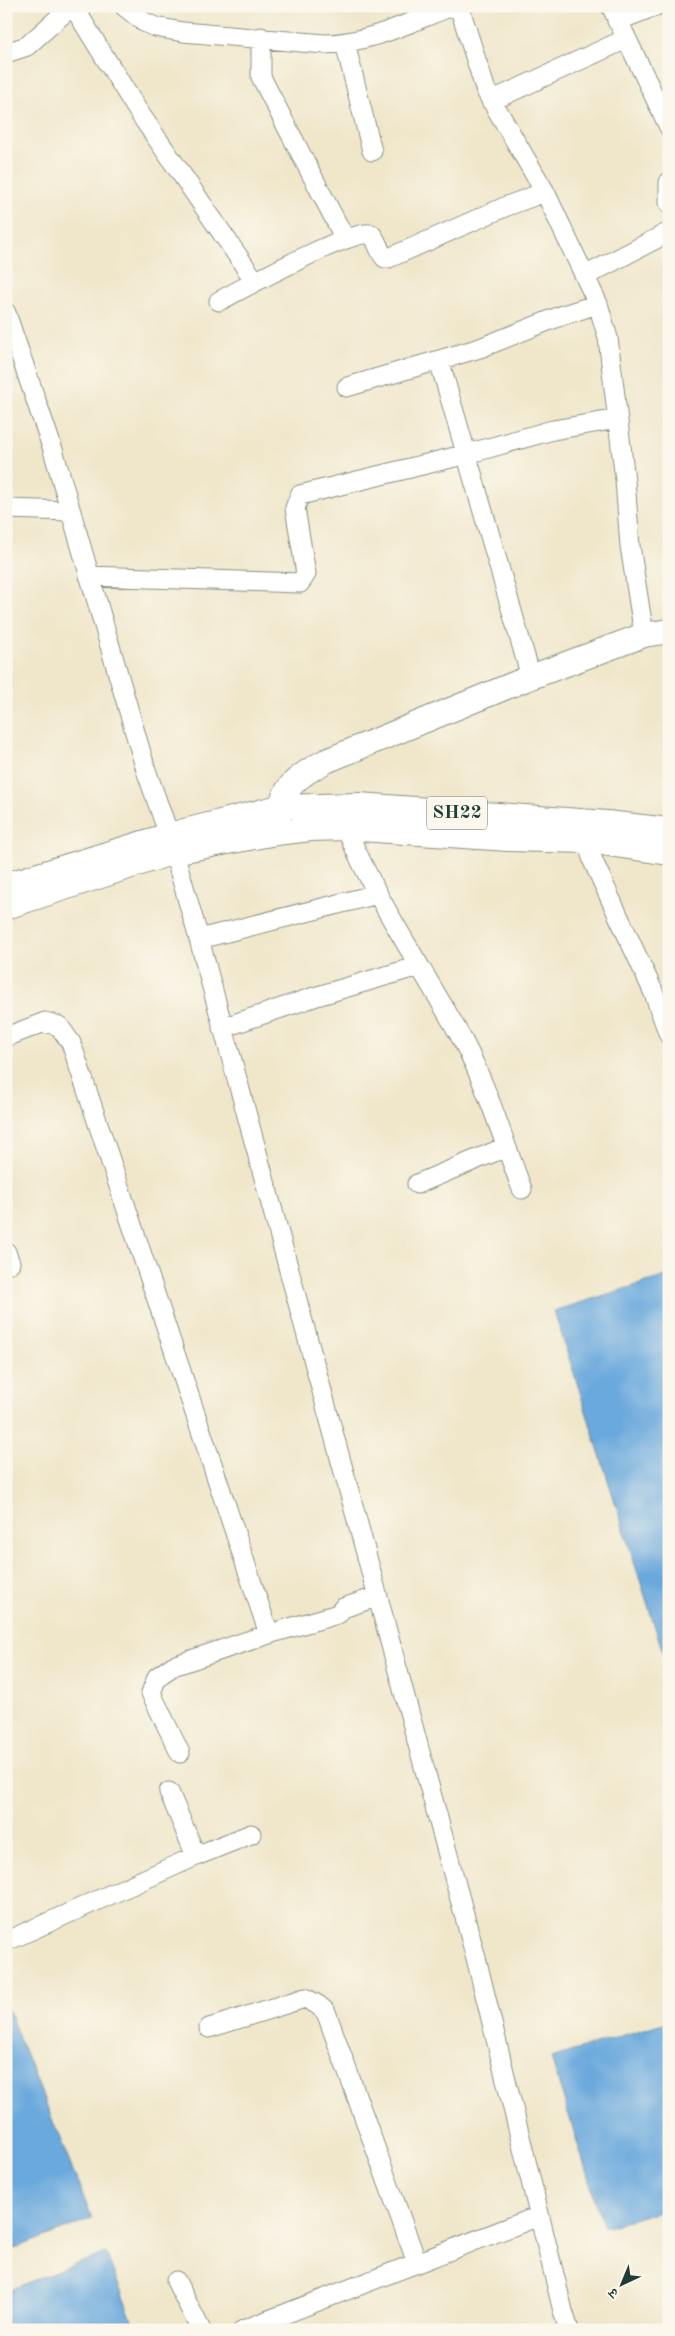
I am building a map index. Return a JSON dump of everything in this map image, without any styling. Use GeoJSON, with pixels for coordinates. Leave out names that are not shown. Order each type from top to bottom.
{"type":"FeatureCollection","features":[{"type":"Feature","properties":{"kind":"main road"},"geometry":{"type":"LineString","coordinates":[[276,833],[279,807],[289,787],[301,774],[531,677],[644,635],[669,631]]}},
{"type":"Feature","properties":{"kind":"main road","name":"SH22"},"geometry":{"type":"LineString","coordinates":[[6,907],[88,870],[279,807],[359,806],[588,831],[669,853]]}},
{"type":"Feature","properties":{"kind":"main road","name":"SH22"},"geometry":{"type":"LineString","coordinates":[[172,843],[346,828],[508,839],[588,831],[669,830]]}},
{"type":"Feature","properties":{"kind":"main road","name":"SH22"},"geometry":{"type":"LineString","coordinates":[[6,885],[88,870]]}},
{"type":"Feature","properties":{"kind":"street"},"geometry":{"type":"LineString","coordinates":[[6,53],[27,46],[73,6],[138,110],[255,281]]}},
{"type":"Feature","properties":{"kind":"street"},"geometry":{"type":"LineString","coordinates":[[124,6],[144,22],[156,27],[183,32],[261,37],[324,44],[345,43],[370,38],[452,6]]}},
{"type":"Feature","properties":{"kind":"street"},"geometry":{"type":"LineString","coordinates":[[459,6],[481,80],[545,192],[598,304],[608,338],[618,419],[630,553],[644,635]]}},
{"type":"Feature","properties":{"kind":"street"},"geometry":{"type":"LineString","coordinates":[[656,6],[614,14],[669,127]]}},
{"type":"Feature","properties":{"kind":"street"},"geometry":{"type":"LineString","coordinates":[[261,37],[261,77],[345,239]]}},
{"type":"Feature","properties":{"kind":"street"},"geometry":{"type":"LineString","coordinates":[[492,102],[626,39]]}},
{"type":"Feature","properties":{"kind":"street"},"geometry":{"type":"LineString","coordinates":[[345,43],[372,151]]}},
{"type":"Feature","properties":{"kind":"street"},"geometry":{"type":"LineString","coordinates":[[669,182],[669,203]]}},
{"type":"Feature","properties":{"kind":"street"},"geometry":{"type":"LineString","coordinates":[[218,301],[255,281],[345,239],[371,234],[375,237],[383,256],[389,258],[507,206],[545,192]]}},
{"type":"Feature","properties":{"kind":"street"},"geometry":{"type":"LineString","coordinates":[[584,276],[669,232]]}},
{"type":"Feature","properties":{"kind":"street"},"geometry":{"type":"LineString","coordinates":[[347,387],[480,348],[562,315],[598,304]]}},
{"type":"Feature","properties":{"kind":"street"},"geometry":{"type":"LineString","coordinates":[[6,313],[53,450],[146,770],[172,843],[199,939],[476,1958],[563,2311],[570,2330]]}},
{"type":"Feature","properties":{"kind":"street"},"geometry":{"type":"LineString","coordinates":[[438,360],[531,677]]}},
{"type":"Feature","properties":{"kind":"street"},"geometry":{"type":"LineString","coordinates":[[89,576],[300,583],[306,574],[295,508],[300,495],[467,454],[553,430],[618,419]]}},
{"type":"Feature","properties":{"kind":"street"},"geometry":{"type":"LineString","coordinates":[[6,509],[70,511]]}},
{"type":"Feature","properties":{"kind":"street"},"geometry":{"type":"LineString","coordinates":[[346,828],[359,860],[477,1070],[522,1189]]}},
{"type":"Feature","properties":{"kind":"street"},"geometry":{"type":"LineString","coordinates":[[588,831],[593,861],[652,991],[669,1035]]}},
{"type":"Feature","properties":{"kind":"street"},"geometry":{"type":"LineString","coordinates":[[199,939],[378,894]]}},
{"type":"Feature","properties":{"kind":"street"},"geometry":{"type":"LineString","coordinates":[[222,1028],[314,997],[419,966]]}},
{"type":"Feature","properties":{"kind":"street"},"geometry":{"type":"LineString","coordinates":[[6,1037],[45,1022],[59,1026],[71,1043],[269,1634]]}},
{"type":"Feature","properties":{"kind":"street"},"geometry":{"type":"LineString","coordinates":[[418,1184],[506,1147]]}},
{"type":"Feature","properties":{"kind":"street"},"geometry":{"type":"LineString","coordinates":[[180,1753],[151,1693],[158,1677],[172,1666],[269,1634],[338,1614],[345,1618],[378,1603]]}},
{"type":"Feature","properties":{"kind":"street"},"geometry":{"type":"LineString","coordinates":[[169,1792],[196,1856]]}},
{"type":"Feature","properties":{"kind":"street"},"geometry":{"type":"LineString","coordinates":[[7,1940],[196,1856],[251,1834]]}},
{"type":"Feature","properties":{"kind":"street"},"geometry":{"type":"LineString","coordinates":[[209,2028],[305,1998],[318,2004],[326,2012],[417,2263]]}},
{"type":"Feature","properties":{"kind":"street"},"geometry":{"type":"LineString","coordinates":[[242,2330],[539,2216]]}},
{"type":"Feature","properties":{"kind":"street"},"geometry":{"type":"LineString","coordinates":[[176,2281],[201,2330]]}},
{"type":"Feature","properties":{"kind":"water"},"geometry":{"type":"Polygon","coordinates":[[[669,1275],[669,1671],[554,1311],[669,1275]]]}},
{"type":"Feature","properties":{"kind":"water"},"geometry":{"type":"Polygon","coordinates":[[[6,2005],[92,2218],[6,2252],[6,2005]]]}},
{"type":"Feature","properties":{"kind":"water"},"geometry":{"type":"Polygon","coordinates":[[[669,2021],[669,2208],[604,2228],[551,2058],[669,2021]]]}},
{"type":"Feature","properties":{"kind":"water"},"geometry":{"type":"Polygon","coordinates":[[[106,2253],[136,2330],[6,2330],[6,2291],[106,2253]]]}}]}
